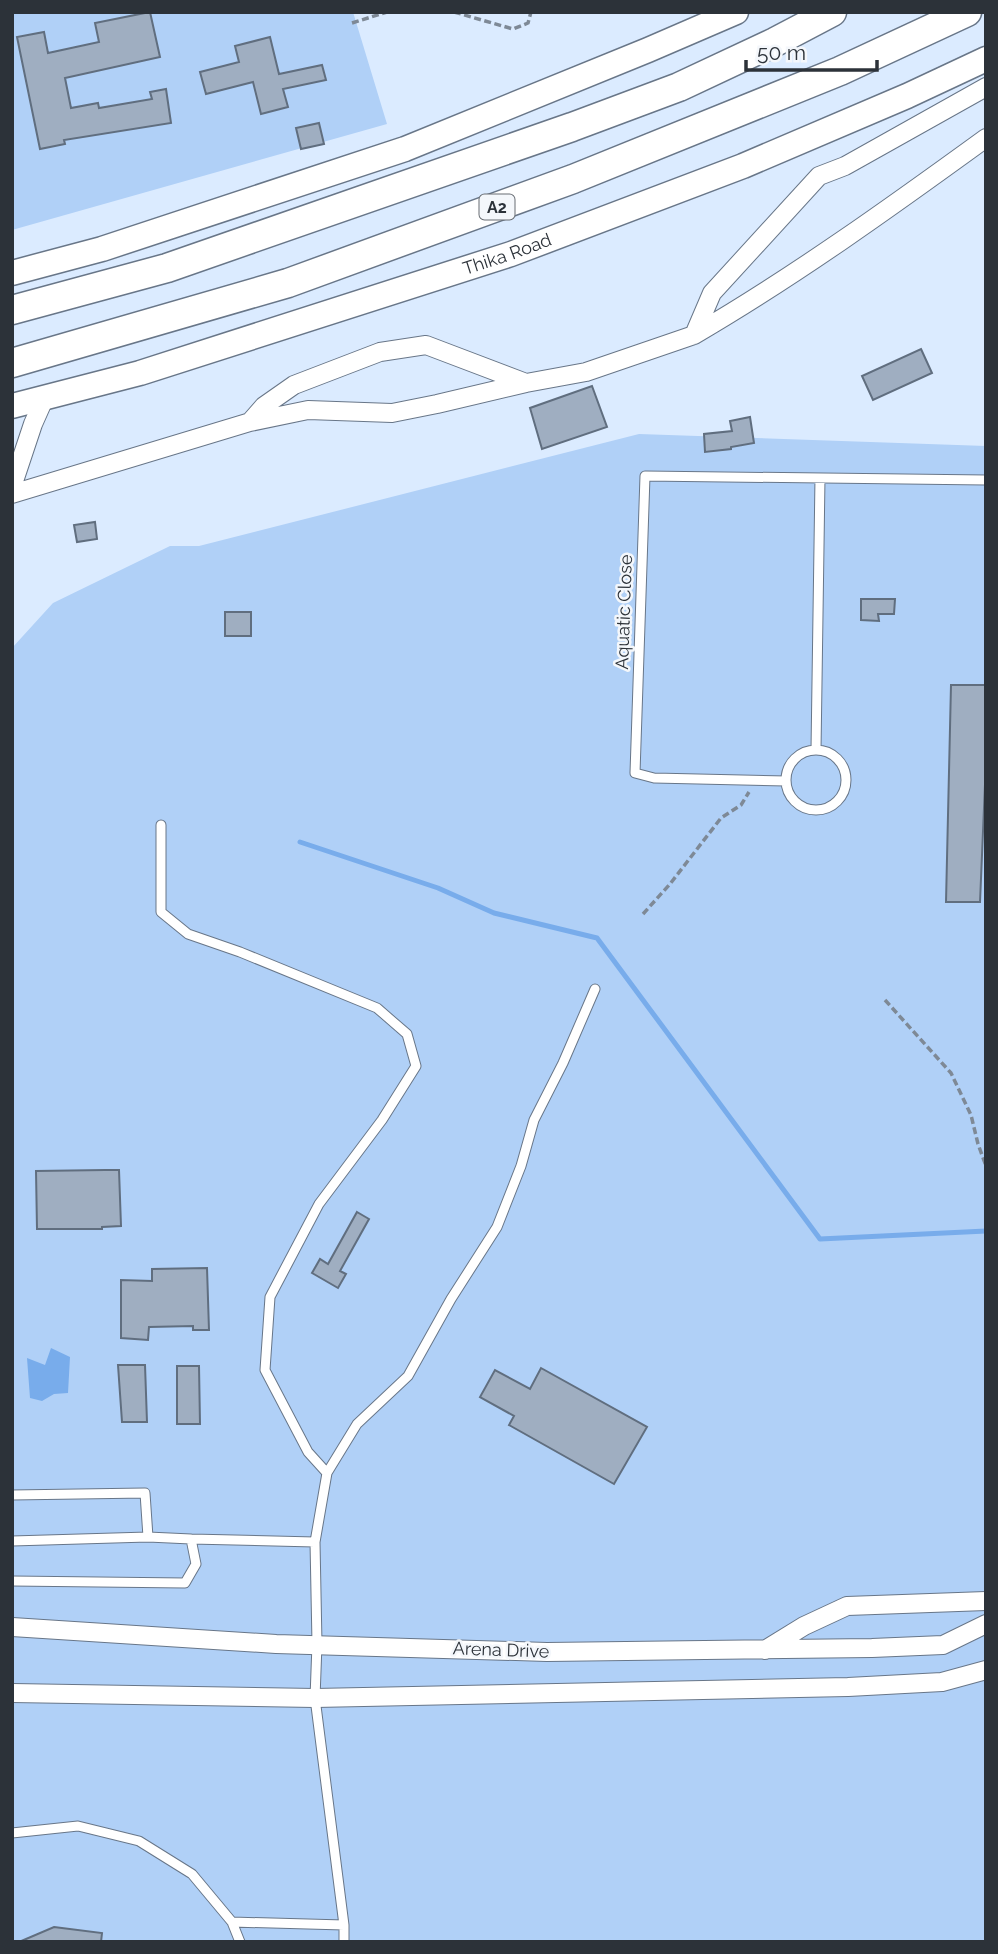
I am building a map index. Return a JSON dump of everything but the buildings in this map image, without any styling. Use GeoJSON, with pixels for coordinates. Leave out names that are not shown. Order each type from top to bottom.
{"type":"FeatureCollection","features":[{"type":"Feature","properties":{"kind":"highway"},"geometry":{"type":"LineString","coordinates":[[12,310],[167,268],[572,127],[679,87],[832,12]]}},
{"type":"Feature","properties":{"kind":"highway","name":"A2"},"geometry":{"type":"LineString","coordinates":[[12,363],[288,283],[573,179],[840,71],[967,12]]}},
{"type":"Feature","properties":{"kind":"main road"},"geometry":{"type":"LineString","coordinates":[[12,273],[102,249],[405,149],[736,12]]}},
{"type":"Feature","properties":{"kind":"main road","name":"Thika Road"},"geometry":{"type":"LineString","coordinates":[[12,406],[140,373],[511,254],[743,166],[986,59]]}},
{"type":"Feature","properties":{"kind":"street"},"geometry":{"type":"LineString","coordinates":[[694,335],[712,293],[819,176],[845,166],[986,87]]}},
{"type":"Feature","properties":{"kind":"street"},"geometry":{"type":"LineString","coordinates":[[12,494],[250,422],[308,410],[392,413],[586,372],[694,335],[743,306],[986,138]]}},
{"type":"Feature","properties":{"kind":"street"},"geometry":{"type":"LineString","coordinates":[[250,422],[264,406],[294,385],[380,352],[415,346],[426,345],[526,383]]}},
{"type":"Feature","properties":{"kind":"street"},"geometry":{"type":"LineString","coordinates":[[12,486],[45,397]]}},
{"type":"Feature","properties":{"kind":"street"},"geometry":{"type":"LineString","coordinates":[[765,1650],[804,1626],[847,1606],[986,1601]]}},
{"type":"Feature","properties":{"kind":"street","name":"Arena Drive"},"geometry":{"type":"LineString","coordinates":[[12,1626],[225,1642],[547,1652],[943,1645],[986,1624]]}},
{"type":"Feature","properties":{"kind":"street"},"geometry":{"type":"LineString","coordinates":[[12,1693],[314,1698],[848,1687],[942,1682],[986,1670]]}},
{"type":"Feature","properties":{"kind":"lane","name":"Aquatic Close"},"geometry":{"type":"LineString","coordinates":[[786,781],[654,778],[635,773],[645,476],[986,480]]}},
{"type":"Feature","properties":{"kind":"lane"},"geometry":{"type":"LineString","coordinates":[[816,750],[820,478]]}},
{"type":"Feature","properties":{"kind":"lane"},"geometry":{"type":"LineString","coordinates":[[816,750],[830,753],[838,760],[844,768],[846,778],[841,798],[834,805],[814,810],[795,802],[789,794],[786,781],[794,758],[816,750]]}},
{"type":"Feature","properties":{"kind":"lane"},"geometry":{"type":"LineString","coordinates":[[160,825],[161,912],[188,934],[240,952],[377,1009],[407,1034],[416,1066],[382,1120],[319,1204],[270,1297],[265,1370],[308,1452],[327,1473]]}},
{"type":"Feature","properties":{"kind":"lane"},"geometry":{"type":"LineString","coordinates":[[344,1942],[314,1698],[317,1644],[315,1542],[327,1473],[357,1424],[408,1376],[451,1299],[497,1227],[521,1166],[534,1120],[563,1063],[595,989]]}},
{"type":"Feature","properties":{"kind":"lane"},"geometry":{"type":"LineString","coordinates":[[12,1495],[145,1493],[148,1537]]}},
{"type":"Feature","properties":{"kind":"lane"},"geometry":{"type":"LineString","coordinates":[[12,1541],[148,1537],[315,1542]]}},
{"type":"Feature","properties":{"kind":"lane"},"geometry":{"type":"LineString","coordinates":[[12,1581],[185,1583],[196,1564],[191,1539]]}},
{"type":"Feature","properties":{"kind":"lane"},"geometry":{"type":"LineString","coordinates":[[12,1833],[78,1826],[139,1841],[192,1874],[232,1922],[240,1942]]}},
{"type":"Feature","properties":{"kind":"lane"},"geometry":{"type":"LineString","coordinates":[[232,1922],[344,1925]]}},
{"type":"Feature","properties":{"kind":"path"},"geometry":{"type":"LineString","coordinates":[[352,23],[387,12]]}},
{"type":"Feature","properties":{"kind":"path"},"geometry":{"type":"LineString","coordinates":[[454,12],[513,29],[528,23],[531,12]]}},
{"type":"Feature","properties":{"kind":"path"},"geometry":{"type":"LineString","coordinates":[[643,914],[721,818],[741,805],[755,781]]}},
{"type":"Feature","properties":{"kind":"path"},"geometry":{"type":"LineString","coordinates":[[884,1000],[951,1073],[971,1115],[986,1166]]}},
{"type":"Feature","properties":{"kind":"shaded area"},"geometry":{"type":"Polygon","coordinates":[[[12,12],[353,12],[387,124],[12,230],[12,12]]]}},
{"type":"Feature","properties":{"kind":"shaded area"},"geometry":{"type":"Polygon","coordinates":[[[639,434],[986,446],[986,1942],[12,1942],[12,648],[53,603],[170,546],[199,546],[639,434]]]}},
{"type":"Feature","properties":{"kind":"shaded area"},"geometry":{"type":"Polygon","coordinates":[[[51,1348],[70,1357],[68,1393],[54,1394],[42,1401],[30,1398],[27,1358],[45,1365],[51,1348]]]}},
{"type":"Feature","properties":{"kind":"waterway"},"geometry":{"type":"LineString","coordinates":[[300,842],[438,888],[494,913],[597,938],[820,1239],[986,1231]]}}]}
